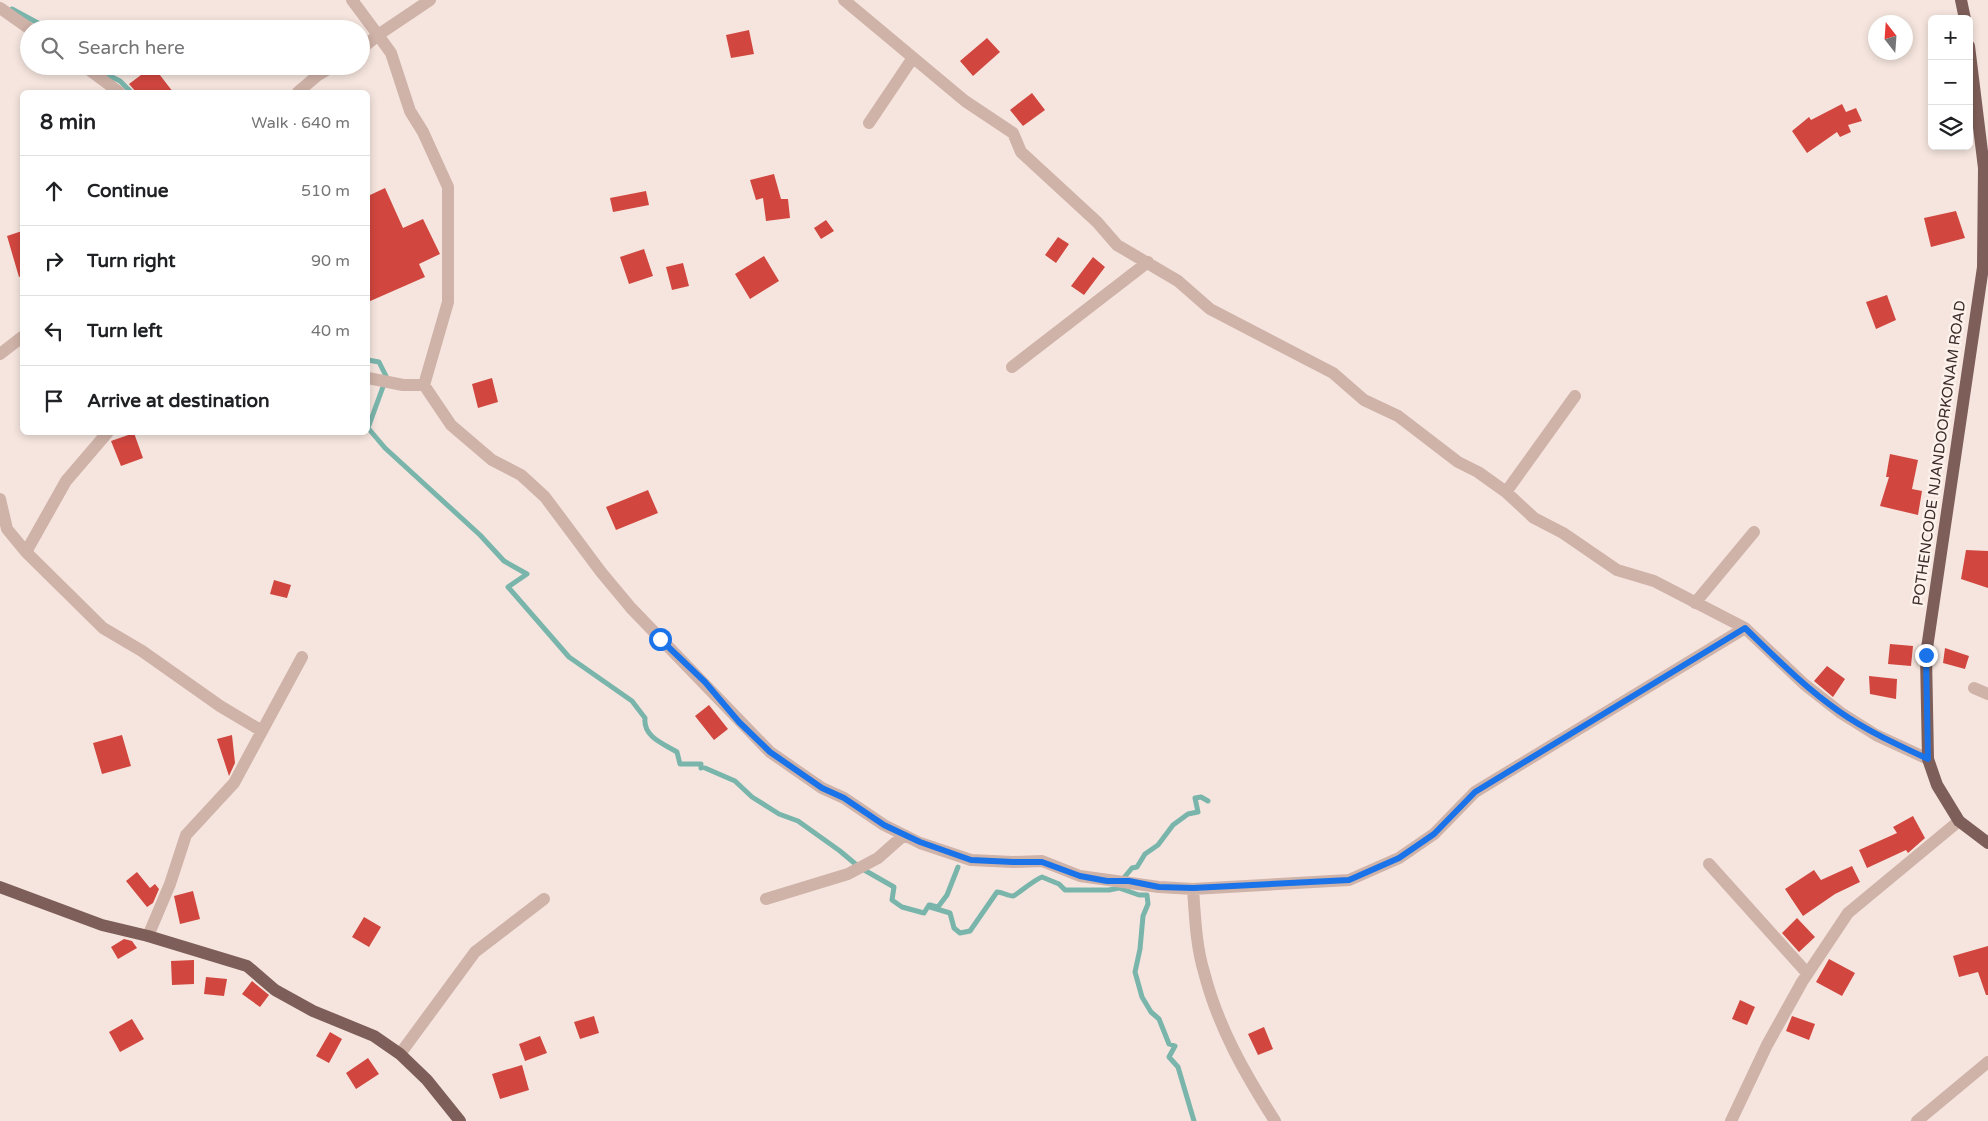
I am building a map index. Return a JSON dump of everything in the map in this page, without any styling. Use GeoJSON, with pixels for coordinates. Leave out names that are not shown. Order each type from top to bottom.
{"type":"FeatureCollection","features":[{"type":"Feature","properties":{"kind":"main road"},"geometry":{"type":"LineString","coordinates":[[1961,0],[1963,15]]}},
{"type":"Feature","properties":{"kind":"main road","name":"POTHENCODE NJANDOORKONAM ROAD"},"geometry":{"type":"LineString","coordinates":[[1971,60],[1984,168],[1983,267],[1926,655],[1928,759],[1937,785],[1960,821],[1987,839]]}},
{"type":"Feature","properties":{"kind":"main road"},"geometry":{"type":"LineString","coordinates":[[0,887],[102,925],[148,936],[247,966],[283,994],[313,1011],[374,1036],[400,1054],[427,1080],[460,1121]]}},
{"type":"Feature","properties":{"kind":"street"},"geometry":{"type":"LineString","coordinates":[[352,0],[367,20]]}},
{"type":"Feature","properties":{"kind":"street"},"geometry":{"type":"LineString","coordinates":[[370,42],[430,0]]}},
{"type":"Feature","properties":{"kind":"street"},"geometry":{"type":"LineString","coordinates":[[844,0],[912,59],[965,101],[1013,133],[1022,152],[1097,222],[1117,245],[1178,281],[1210,309],[1333,373],[1364,400],[1398,416],[1444,452],[1478,472],[1506,492],[1534,518],[1563,533],[1617,570],[1654,581],[1745,628],[1804,684],[1841,713],[1876,734],[1928,759]]}},
{"type":"Feature","properties":{"kind":"street"},"geometry":{"type":"LineString","coordinates":[[0,8],[20,22]]}},
{"type":"Feature","properties":{"kind":"street"},"geometry":{"type":"LineString","coordinates":[[370,24],[391,53],[410,111],[423,132],[448,187],[448,302],[424,385]]}},
{"type":"Feature","properties":{"kind":"street"},"geometry":{"type":"LineString","coordinates":[[869,123],[912,59]]}},
{"type":"Feature","properties":{"kind":"street"},"geometry":{"type":"LineString","coordinates":[[96,75],[116,90]]}},
{"type":"Feature","properties":{"kind":"street"},"geometry":{"type":"LineString","coordinates":[[300,90],[318,75]]}},
{"type":"Feature","properties":{"kind":"street"},"geometry":{"type":"LineString","coordinates":[[1012,367],[1148,262]]}},
{"type":"Feature","properties":{"kind":"street"},"geometry":{"type":"LineString","coordinates":[[0,354],[20,339]]}},
{"type":"Feature","properties":{"kind":"street"},"geometry":{"type":"LineString","coordinates":[[370,378],[403,385],[424,385]]}},
{"type":"Feature","properties":{"kind":"street"},"geometry":{"type":"LineString","coordinates":[[424,385],[451,425],[492,460],[521,475],[545,497],[631,608],[770,752],[822,788],[844,798],[884,825],[904,835],[971,860],[1042,862],[1080,876],[1107,881],[1129,881],[1159,887],[1193,888],[1349,880],[1399,858],[1434,834],[1475,792],[1745,628]]}},
{"type":"Feature","properties":{"kind":"street"},"geometry":{"type":"LineString","coordinates":[[1506,492],[1575,396]]}},
{"type":"Feature","properties":{"kind":"street"},"geometry":{"type":"LineString","coordinates":[[26,552],[66,481],[105,435]]}},
{"type":"Feature","properties":{"kind":"street"},"geometry":{"type":"LineString","coordinates":[[0,498],[8,529],[26,552],[103,628],[142,651],[220,706],[262,731]]}},
{"type":"Feature","properties":{"kind":"street"},"geometry":{"type":"LineString","coordinates":[[1695,603],[1754,532]]}},
{"type":"Feature","properties":{"kind":"street"},"geometry":{"type":"LineString","coordinates":[[148,936],[170,884],[186,835],[234,783],[302,657]]}},
{"type":"Feature","properties":{"kind":"street"},"geometry":{"type":"LineString","coordinates":[[1974,688],[1988,694]]}},
{"type":"Feature","properties":{"kind":"street"},"geometry":{"type":"LineString","coordinates":[[1731,1121],[1767,1045],[1807,973],[1848,913],[1960,821]]}},
{"type":"Feature","properties":{"kind":"street"},"geometry":{"type":"LineString","coordinates":[[766,899],[848,874],[878,858],[904,835]]}},
{"type":"Feature","properties":{"kind":"street"},"geometry":{"type":"LineString","coordinates":[[1709,864],[1807,973]]}},
{"type":"Feature","properties":{"kind":"street"},"geometry":{"type":"LineString","coordinates":[[1193,888],[1203,971],[1213,1003],[1242,1069],[1275,1121]]}},
{"type":"Feature","properties":{"kind":"street"},"geometry":{"type":"LineString","coordinates":[[400,1054],[475,952],[544,899]]}},
{"type":"Feature","properties":{"kind":"street"},"geometry":{"type":"LineString","coordinates":[[1917,1121],[1988,1062]]}},
{"type":"Feature","properties":{"kind":"building"},"geometry":{"type":"Polygon","coordinates":[[[749,30],[754,54],[731,58],[726,35],[749,30]]]}},
{"type":"Feature","properties":{"kind":"building"},"geometry":{"type":"Polygon","coordinates":[[[987,38],[1000,52],[973,76],[960,61],[987,38]]]}},
{"type":"Feature","properties":{"kind":"building"},"geometry":{"type":"Polygon","coordinates":[[[141,75],[160,75],[171,90],[134,90],[129,84],[141,75]]]}},
{"type":"Feature","properties":{"kind":"building"},"geometry":{"type":"Polygon","coordinates":[[[1032,93],[1045,110],[1023,126],[1010,110],[1032,93]]]}},
{"type":"Feature","properties":{"kind":"building"},"geometry":{"type":"Polygon","coordinates":[[[1842,104],[1846,112],[1856,108],[1862,121],[1848,125],[1851,132],[1840,137],[1837,132],[1807,153],[1792,131],[1809,117],[1811,120],[1842,104]]]}},
{"type":"Feature","properties":{"kind":"building"},"geometry":{"type":"Polygon","coordinates":[[[774,174],[781,199],[788,199],[790,218],[766,221],[763,198],[756,200],[750,180],[774,174]]]}},
{"type":"Feature","properties":{"kind":"building"},"geometry":{"type":"Polygon","coordinates":[[[385,188],[403,228],[423,219],[440,254],[419,264],[425,277],[370,301],[370,195],[385,188]]]}},
{"type":"Feature","properties":{"kind":"building"},"geometry":{"type":"Polygon","coordinates":[[[646,191],[649,205],[613,212],[610,198],[646,191]]]}},
{"type":"Feature","properties":{"kind":"building"},"geometry":{"type":"Polygon","coordinates":[[[1956,211],[1965,238],[1931,247],[1924,218],[1956,211]]]}},
{"type":"Feature","properties":{"kind":"building"},"geometry":{"type":"Polygon","coordinates":[[[826,220],[834,231],[821,239],[814,228],[826,220]]]}},
{"type":"Feature","properties":{"kind":"building"},"geometry":{"type":"Polygon","coordinates":[[[20,232],[19,277],[7,236],[20,232]]]}},
{"type":"Feature","properties":{"kind":"building"},"geometry":{"type":"Polygon","coordinates":[[[1058,237],[1069,244],[1056,263],[1045,255],[1058,237]]]}},
{"type":"Feature","properties":{"kind":"building"},"geometry":{"type":"Polygon","coordinates":[[[644,249],[653,276],[629,284],[620,257],[644,249]]]}},
{"type":"Feature","properties":{"kind":"building"},"geometry":{"type":"Polygon","coordinates":[[[764,256],[779,281],[750,299],[735,274],[764,256]]]}},
{"type":"Feature","properties":{"kind":"building"},"geometry":{"type":"Polygon","coordinates":[[[1093,257],[1105,267],[1084,295],[1071,286],[1093,257]]]}},
{"type":"Feature","properties":{"kind":"building"},"geometry":{"type":"Polygon","coordinates":[[[683,263],[689,286],[672,290],[666,267],[683,263]]]}},
{"type":"Feature","properties":{"kind":"building"},"geometry":{"type":"Polygon","coordinates":[[[1887,295],[1896,320],[1876,329],[1866,302],[1887,295]]]}},
{"type":"Feature","properties":{"kind":"building"},"geometry":{"type":"Polygon","coordinates":[[[492,378],[498,402],[478,408],[472,384],[492,378]]]}},
{"type":"Feature","properties":{"kind":"building"},"geometry":{"type":"Polygon","coordinates":[[[128,435],[135,435],[143,458],[121,466],[111,441],[128,435]]]}},
{"type":"Feature","properties":{"kind":"building"},"geometry":{"type":"Polygon","coordinates":[[[1890,454],[1918,460],[1912,489],[1922,491],[1918,515],[1880,506],[1889,477],[1886,477],[1890,454]]]}},
{"type":"Feature","properties":{"kind":"building"},"geometry":{"type":"Polygon","coordinates":[[[648,490],[658,513],[616,530],[606,507],[648,490]]]}},
{"type":"Feature","properties":{"kind":"building"},"geometry":{"type":"Polygon","coordinates":[[[1966,550],[1988,551],[1988,588],[1961,579],[1966,550]]]}},
{"type":"Feature","properties":{"kind":"building"},"geometry":{"type":"Polygon","coordinates":[[[274,580],[291,585],[287,598],[270,594],[274,580]]]}},
{"type":"Feature","properties":{"kind":"building"},"geometry":{"type":"Polygon","coordinates":[[[1890,644],[1913,646],[1911,666],[1888,664],[1890,644]]]}},
{"type":"Feature","properties":{"kind":"building"},"geometry":{"type":"Polygon","coordinates":[[[1945,648],[1969,656],[1965,669],[1943,663],[1945,648]]]}},
{"type":"Feature","properties":{"kind":"building"},"geometry":{"type":"Polygon","coordinates":[[[1827,666],[1845,679],[1833,697],[1814,681],[1827,666]]]}},
{"type":"Feature","properties":{"kind":"building"},"geometry":{"type":"Polygon","coordinates":[[[1869,676],[1897,679],[1896,699],[1870,694],[1869,676]]]}},
{"type":"Feature","properties":{"kind":"building"},"geometry":{"type":"Polygon","coordinates":[[[709,705],[728,729],[714,740],[695,716],[709,705]]]}},
{"type":"Feature","properties":{"kind":"building"},"geometry":{"type":"Polygon","coordinates":[[[122,735],[131,766],[102,774],[93,743],[122,735]]]}},
{"type":"Feature","properties":{"kind":"building"},"geometry":{"type":"Polygon","coordinates":[[[232,735],[235,763],[229,776],[217,739],[232,735]]]}},
{"type":"Feature","properties":{"kind":"building"},"geometry":{"type":"Polygon","coordinates":[[[1913,816],[1925,838],[1908,853],[1906,850],[1867,868],[1859,850],[1897,833],[1893,827],[1913,816]]]}},
{"type":"Feature","properties":{"kind":"building"},"geometry":{"type":"Polygon","coordinates":[[[1852,866],[1860,882],[1835,894],[1803,916],[1785,889],[1814,870],[1821,880],[1852,866]]]}},
{"type":"Feature","properties":{"kind":"building"},"geometry":{"type":"Polygon","coordinates":[[[137,872],[150,888],[155,884],[159,889],[153,903],[147,907],[126,881],[137,872]]]}},
{"type":"Feature","properties":{"kind":"building"},"geometry":{"type":"Polygon","coordinates":[[[193,891],[200,919],[180,924],[174,896],[193,891]]]}},
{"type":"Feature","properties":{"kind":"building"},"geometry":{"type":"Polygon","coordinates":[[[364,917],[381,927],[369,947],[352,937],[364,917]]]}},
{"type":"Feature","properties":{"kind":"building"},"geometry":{"type":"Polygon","coordinates":[[[1797,918],[1815,937],[1799,952],[1782,933],[1797,918]]]}},
{"type":"Feature","properties":{"kind":"building"},"geometry":{"type":"Polygon","coordinates":[[[124,939],[132,941],[137,948],[118,959],[111,947],[124,939]]]}},
{"type":"Feature","properties":{"kind":"building"},"geometry":{"type":"Polygon","coordinates":[[[1988,946],[1988,995],[1986,995],[1978,972],[1959,977],[1953,956],[1988,946]]]}},
{"type":"Feature","properties":{"kind":"building"},"geometry":{"type":"Polygon","coordinates":[[[1829,959],[1855,973],[1842,996],[1816,982],[1829,959]]]}},
{"type":"Feature","properties":{"kind":"building"},"geometry":{"type":"Polygon","coordinates":[[[194,960],[194,984],[172,985],[171,961],[194,960]]]}},
{"type":"Feature","properties":{"kind":"building"},"geometry":{"type":"Polygon","coordinates":[[[206,977],[227,979],[224,996],[204,994],[206,977]]]}},
{"type":"Feature","properties":{"kind":"building"},"geometry":{"type":"Polygon","coordinates":[[[252,981],[269,995],[260,1007],[242,994],[252,981]]]}},
{"type":"Feature","properties":{"kind":"building"},"geometry":{"type":"Polygon","coordinates":[[[1740,1000],[1755,1007],[1747,1025],[1732,1019],[1740,1000]]]}},
{"type":"Feature","properties":{"kind":"building"},"geometry":{"type":"Polygon","coordinates":[[[594,1016],[599,1033],[580,1039],[574,1022],[594,1016]]]}},
{"type":"Feature","properties":{"kind":"building"},"geometry":{"type":"Polygon","coordinates":[[[1792,1016],[1815,1024],[1809,1040],[1786,1031],[1792,1016]]]}},
{"type":"Feature","properties":{"kind":"building"},"geometry":{"type":"Polygon","coordinates":[[[132,1019],[144,1039],[120,1052],[109,1032],[132,1019]]]}},
{"type":"Feature","properties":{"kind":"building"},"geometry":{"type":"Polygon","coordinates":[[[1264,1027],[1273,1049],[1258,1055],[1248,1034],[1264,1027]]]}},
{"type":"Feature","properties":{"kind":"building"},"geometry":{"type":"Polygon","coordinates":[[[330,1032],[342,1039],[329,1063],[316,1056],[330,1032]]]}},
{"type":"Feature","properties":{"kind":"building"},"geometry":{"type":"Polygon","coordinates":[[[540,1036],[547,1053],[525,1061],[519,1044],[540,1036]]]}},
{"type":"Feature","properties":{"kind":"building"},"geometry":{"type":"Polygon","coordinates":[[[368,1058],[379,1074],[356,1089],[346,1073],[368,1058]]]}},
{"type":"Feature","properties":{"kind":"building"},"geometry":{"type":"Polygon","coordinates":[[[522,1065],[529,1090],[500,1099],[492,1074],[522,1065]]]}},
{"type":"Feature","properties":{"kind":"waterway"},"geometry":{"type":"LineString","coordinates":[[12,9],[32,20]]}},
{"type":"Feature","properties":{"kind":"waterway"},"geometry":{"type":"LineString","coordinates":[[108,75],[120,81],[129,90]]}},
{"type":"Feature","properties":{"kind":"waterway"},"geometry":{"type":"LineString","coordinates":[[370,360],[379,362],[386,376]]}},
{"type":"Feature","properties":{"kind":"waterway"},"geometry":{"type":"LineString","coordinates":[[370,422],[384,384]]}},
{"type":"Feature","properties":{"kind":"waterway"},"geometry":{"type":"LineString","coordinates":[[370,430],[385,448],[480,535],[504,561],[527,574],[508,587],[569,657],[632,701],[645,718],[647,730],[655,739],[677,752],[680,764],[701,764],[701,768]]}},
{"type":"Feature","properties":{"kind":"waterway"},"geometry":{"type":"LineString","coordinates":[[705,768],[735,781],[752,797],[779,814],[798,821],[859,867],[894,887],[892,900],[902,907],[924,913],[929,905],[938,907],[947,895],[958,867]]}},
{"type":"Feature","properties":{"kind":"waterway"},"geometry":{"type":"LineString","coordinates":[[1122,880],[1132,868],[1137,867],[1145,854],[1158,845],[1173,825],[1188,814],[1198,812],[1195,798],[1201,797],[1208,801]]}},
{"type":"Feature","properties":{"kind":"waterway"},"geometry":{"type":"LineString","coordinates":[[931,905],[930,907],[950,913],[954,928],[960,933],[970,931],[997,892],[1013,896],[1042,877],[1059,884],[1065,890],[1109,890],[1119,888],[1139,895],[1147,895],[1148,904],[1143,916],[1140,949],[1135,972],[1142,997],[1151,1012],[1159,1019],[1169,1044],[1175,1046],[1169,1057],[1178,1067],[1194,1121]]}},
{"type":"Feature","properties":{"kind":"route"},"geometry":{"type":"LineString","coordinates":[[660,639],[705,682],[739,722],[770,752],[822,788],[844,798],[884,825],[920,842],[971,860],[1042,862],[1080,876],[1107,881],[1129,881],[1159,887],[1193,888],[1349,880],[1399,858],[1434,834],[1475,792],[1745,628],[1804,684],[1841,713],[1876,734],[1928,759],[1926,655]]}}]}
